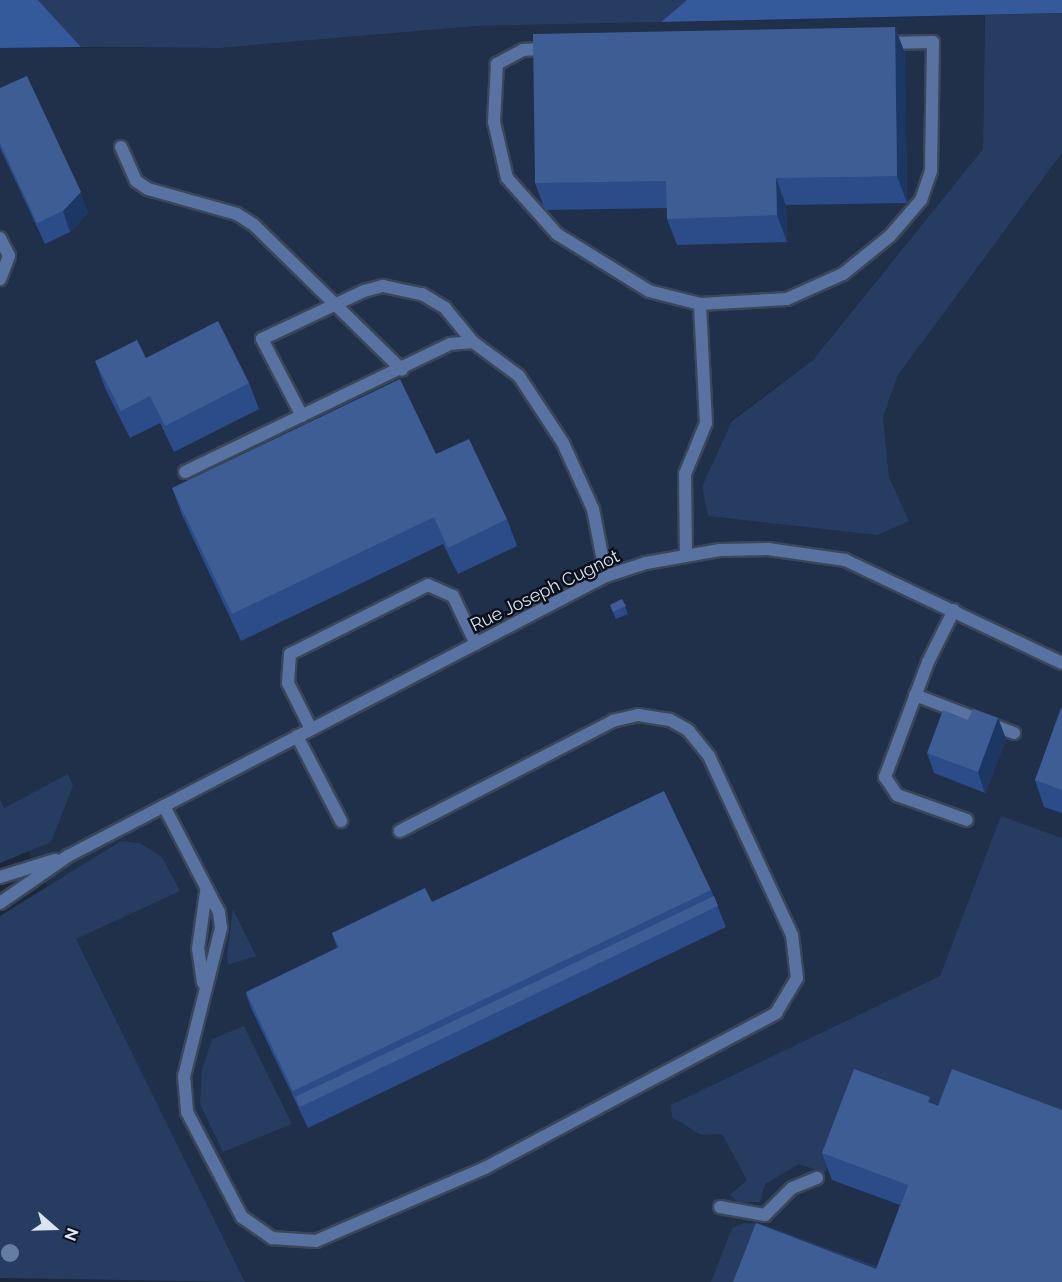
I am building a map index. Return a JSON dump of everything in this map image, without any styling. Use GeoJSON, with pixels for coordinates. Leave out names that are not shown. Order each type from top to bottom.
{"type":"FeatureCollection","features":[{"type":"Feature","properties":{"kind":"street"},"geometry":{"type":"LineString","coordinates":[[558,49],[523,50],[497,64],[494,122],[507,178],[557,234],[649,291],[700,304],[787,299],[843,274],[890,236],[921,200],[931,171],[933,42],[874,43]]}},
{"type":"Feature","properties":{"kind":"street"},"geometry":{"type":"LineString","coordinates":[[121,147],[142,185],[237,214],[273,241],[339,304],[402,370]]}},
{"type":"Feature","properties":{"kind":"street"},"geometry":{"type":"LineString","coordinates":[[0,238],[9,256],[0,279]]}},
{"type":"Feature","properties":{"kind":"street"},"geometry":{"type":"LineString","coordinates":[[302,416],[262,339],[383,286],[412,291],[445,308],[473,342],[519,376],[547,415],[593,508],[606,576]]}},
{"type":"Feature","properties":{"kind":"street"},"geometry":{"type":"LineString","coordinates":[[686,555],[685,474],[706,423],[700,304]]}},
{"type":"Feature","properties":{"kind":"street"},"geometry":{"type":"LineString","coordinates":[[185,471],[402,370],[450,344],[473,342]]}},
{"type":"Feature","properties":{"kind":"street","name":"Rue Joseph Cugnot"},"geometry":{"type":"LineString","coordinates":[[0,903],[68,856],[606,576],[686,555],[806,551],[887,576],[1062,663]]}},
{"type":"Feature","properties":{"kind":"street"},"geometry":{"type":"LineString","coordinates":[[311,729],[288,683],[291,654],[428,585],[453,596],[476,644]]}},
{"type":"Feature","properties":{"kind":"street"},"geometry":{"type":"LineString","coordinates":[[954,610],[915,695],[885,784],[897,795],[967,820]]}},
{"type":"Feature","properties":{"kind":"street"},"geometry":{"type":"LineString","coordinates":[[915,695],[1014,733]]}},
{"type":"Feature","properties":{"kind":"street"},"geometry":{"type":"LineString","coordinates":[[164,806],[206,892],[219,912],[221,928],[203,983],[184,1076],[187,1112],[242,1217],[257,1231],[290,1242],[316,1241],[485,1168],[776,1013],[797,978],[792,935],[709,756],[688,730],[670,720],[638,715],[614,722],[400,831]]}},
{"type":"Feature","properties":{"kind":"street"},"geometry":{"type":"LineString","coordinates":[[297,736],[341,820]]}},
{"type":"Feature","properties":{"kind":"street","name":"Rue Joseph Cugnot"},"geometry":{"type":"LineString","coordinates":[[0,877],[68,856]]}},
{"type":"Feature","properties":{"kind":"street"},"geometry":{"type":"LineString","coordinates":[[203,983],[198,949],[206,892]]}},
{"type":"Feature","properties":{"kind":"street"},"geometry":{"type":"LineString","coordinates":[[720,1207],[765,1215],[792,1188],[817,1178]]}},
{"type":"Feature","properties":{"kind":"shaded area"},"geometry":{"type":"Polygon","coordinates":[[[0,0],[38,0],[81,47],[0,48],[0,0]]]}},
{"type":"Feature","properties":{"kind":"shaded area"},"geometry":{"type":"Polygon","coordinates":[[[38,0],[687,0],[661,22],[477,26],[220,48],[81,47],[38,0]]]}},
{"type":"Feature","properties":{"kind":"shaded area"},"geometry":{"type":"Polygon","coordinates":[[[687,0],[1062,0],[1062,13],[661,22],[687,0]]]}},
{"type":"Feature","properties":{"kind":"shaded area"},"geometry":{"type":"Polygon","coordinates":[[[1062,13],[1062,153],[898,375],[883,417],[889,477],[909,521],[877,535],[708,516],[702,487],[732,421],[813,360],[983,149],[985,15],[1062,13]]]}},
{"type":"Feature","properties":{"kind":"shaded area"},"geometry":{"type":"Polygon","coordinates":[[[985,15],[983,149],[813,360],[732,420],[708,516],[909,521],[889,477],[883,417],[898,375],[1062,153],[1062,1282],[245,1282],[76,939],[0,800],[0,48],[220,48],[477,26],[985,15]]]}},
{"type":"Feature","properties":{"kind":"shaded area"},"geometry":{"type":"Polygon","coordinates":[[[68,774],[73,786],[51,842],[0,863],[0,800],[4,808],[68,774]]]}},
{"type":"Feature","properties":{"kind":"shaded area"},"geometry":{"type":"Polygon","coordinates":[[[1001,816],[1062,838],[1062,1132],[945,1110],[852,1101],[825,1173],[799,1164],[765,1184],[760,1202],[738,1202],[730,1195],[747,1180],[722,1134],[701,1135],[672,1117],[671,1105],[940,976],[1001,816]]]}},
{"type":"Feature","properties":{"kind":"shaded area"},"geometry":{"type":"Polygon","coordinates":[[[121,841],[140,843],[162,857],[180,891],[76,939],[245,1282],[0,1278],[0,916],[121,841]]]}},
{"type":"Feature","properties":{"kind":"shaded area"},"geometry":{"type":"Polygon","coordinates":[[[233,909],[256,956],[228,965],[227,957],[233,909]]]}},
{"type":"Feature","properties":{"kind":"shaded area"},"geometry":{"type":"Polygon","coordinates":[[[244,1026],[292,1124],[223,1152],[200,1104],[202,1069],[212,1039],[244,1026]]]}},
{"type":"Feature","properties":{"kind":"shaded area"},"geometry":{"type":"Polygon","coordinates":[[[744,1223],[762,1224],[881,1268],[876,1282],[711,1282],[732,1228],[744,1223]]]}},
{"type":"Feature","properties":{"kind":"building"},"geometry":{"type":"Polygon","coordinates":[[[895,27],[897,176],[776,178],[777,215],[667,219],[666,181],[535,183],[533,34],[895,27]]]}},
{"type":"Feature","properties":{"kind":"building"},"geometry":{"type":"Polygon","coordinates":[[[27,76],[81,192],[63,211],[37,223],[0,143],[0,88],[27,76]]]}},
{"type":"Feature","properties":{"kind":"building"},"geometry":{"type":"Polygon","coordinates":[[[218,321],[249,383],[165,426],[150,396],[121,411],[95,361],[137,340],[146,358],[218,321]]]}},
{"type":"Feature","properties":{"kind":"building"},"geometry":{"type":"Polygon","coordinates":[[[400,379],[436,454],[469,439],[507,519],[448,548],[434,517],[232,614],[172,488],[400,379]]]}},
{"type":"Feature","properties":{"kind":"building"},"geometry":{"type":"Polygon","coordinates":[[[622,599],[626,606],[613,612],[610,605],[622,599]]]}},
{"type":"Feature","properties":{"kind":"building"},"geometry":{"type":"Polygon","coordinates":[[[1062,708],[1062,790],[1035,780],[1062,708]]]}},
{"type":"Feature","properties":{"kind":"building"},"geometry":{"type":"Polygon","coordinates":[[[973,709],[998,718],[978,772],[927,753],[943,710],[968,720],[973,709]]]}},
{"type":"Feature","properties":{"kind":"building"},"geometry":{"type":"Polygon","coordinates":[[[664,791],[711,890],[293,1091],[246,992],[339,947],[332,933],[425,888],[432,902],[664,791]]]}},
{"type":"Feature","properties":{"kind":"building"},"geometry":{"type":"Polygon","coordinates":[[[714,896],[718,906],[300,1107],[295,1097],[714,896]]]}},
{"type":"Feature","properties":{"kind":"building"},"geometry":{"type":"Polygon","coordinates":[[[854,1069],[930,1097],[928,1102],[938,1106],[952,1069],[1062,1110],[1062,1282],[733,1282],[756,1223],[876,1269],[908,1185],[822,1153],[854,1069]]]}}]}
